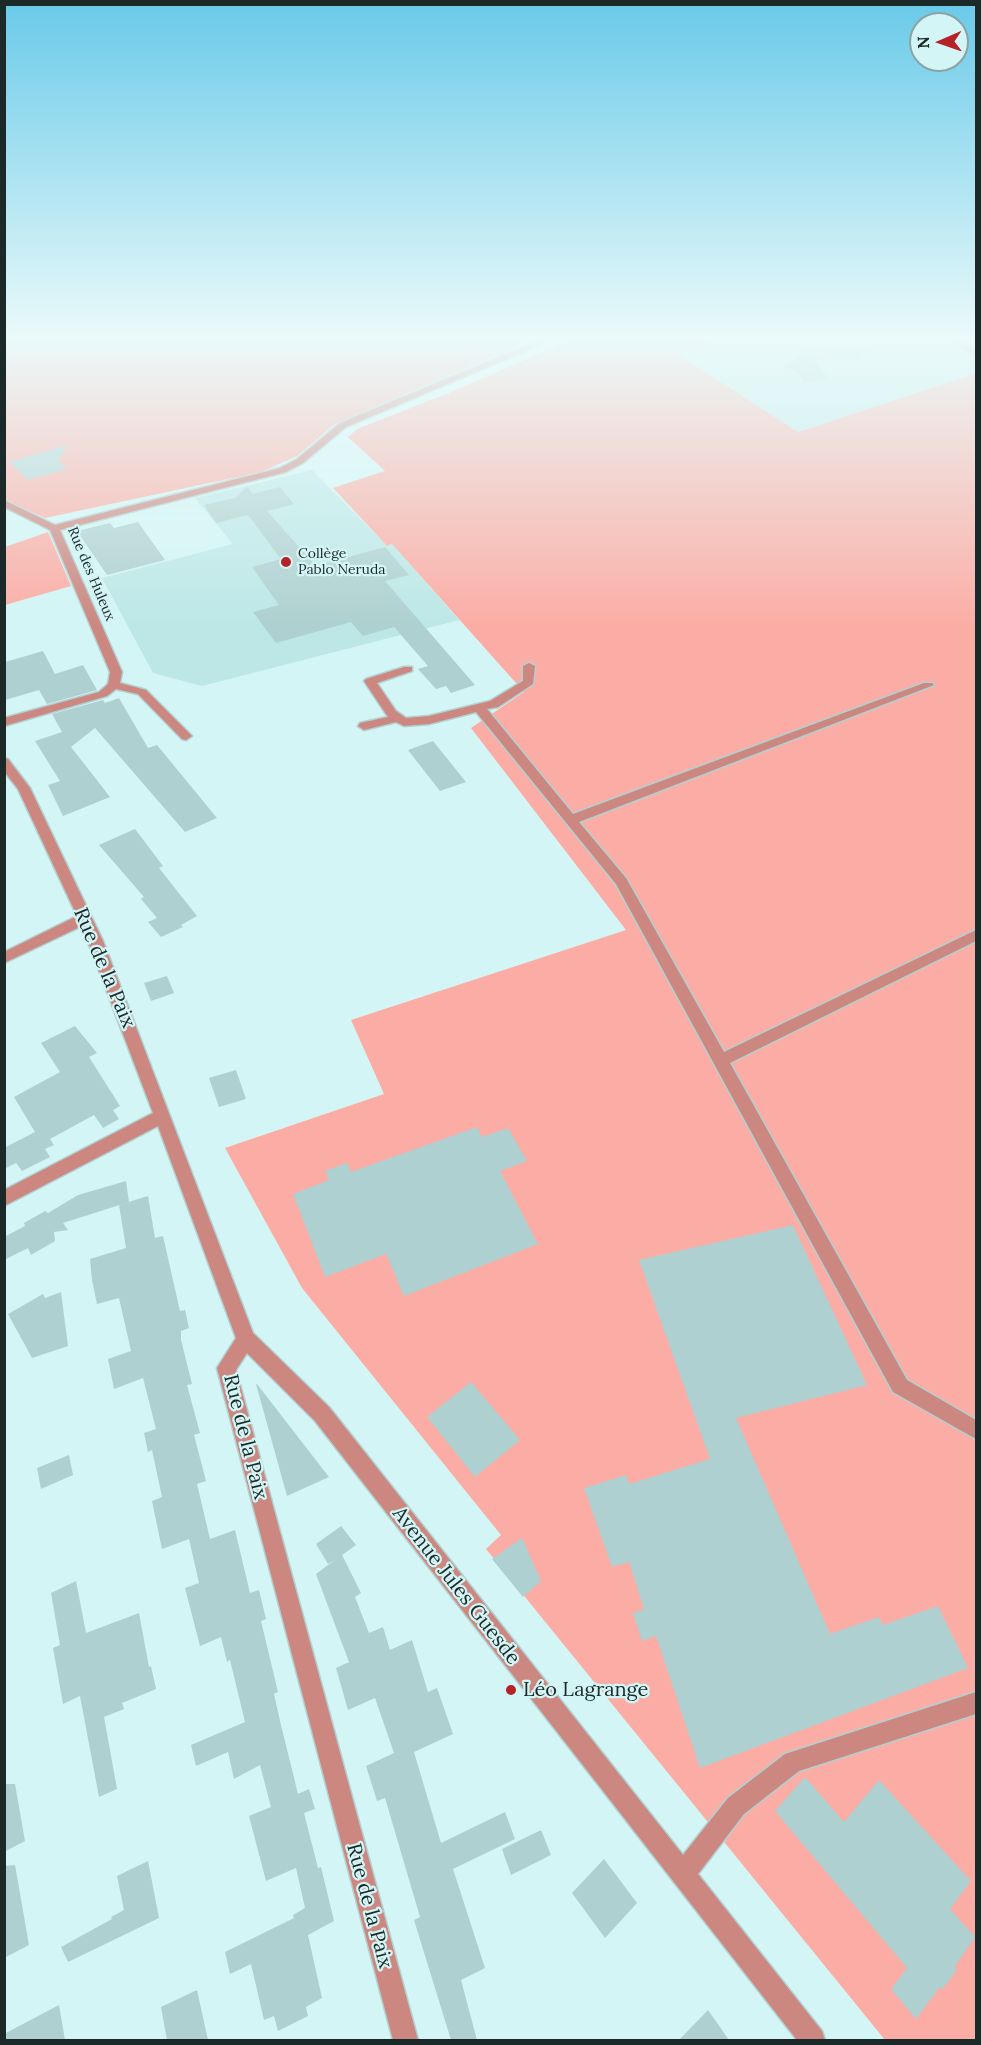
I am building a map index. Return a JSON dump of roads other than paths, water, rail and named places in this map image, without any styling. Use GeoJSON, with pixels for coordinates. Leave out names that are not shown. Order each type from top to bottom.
{"type":"FeatureCollection","features":[{"type":"Feature","properties":{"kind":"street","name":"Rue des Huleux"},"geometry":{"type":"LineString","coordinates":[[114,686],[116,672],[54,528],[283,470],[300,461],[332,434]]}},
{"type":"Feature","properties":{"kind":"street"},"geometry":{"type":"LineString","coordinates":[[4,503],[54,528]]}},
{"type":"Feature","properties":{"kind":"street"},"geometry":{"type":"LineString","coordinates":[[408,669],[370,681],[393,714],[404,722],[495,704],[529,682],[529,666]]}},
{"type":"Feature","properties":{"kind":"street"},"geometry":{"type":"LineString","coordinates":[[571,820],[928,685]]}},
{"type":"Feature","properties":{"kind":"street"},"geometry":{"type":"LineString","coordinates":[[4,722],[103,694],[114,686],[142,692],[186,735]]}},
{"type":"Feature","properties":{"kind":"street"},"geometry":{"type":"LineString","coordinates":[[479,708],[621,881],[900,1386],[976,1431]]}},
{"type":"Feature","properties":{"kind":"street"},"geometry":{"type":"LineString","coordinates":[[364,726],[398,718]]}},
{"type":"Feature","properties":{"kind":"street","name":"Rue de la Paix"},"geometry":{"type":"LineString","coordinates":[[4,762],[24,788],[96,941],[246,1339],[226,1368],[405,2040]]}},
{"type":"Feature","properties":{"kind":"street"},"geometry":{"type":"LineString","coordinates":[[4,958],[84,919]]}},
{"type":"Feature","properties":{"kind":"street"},"geometry":{"type":"LineString","coordinates":[[720,1061],[976,935]]}},
{"type":"Feature","properties":{"kind":"street"},"geometry":{"type":"LineString","coordinates":[[4,1199],[162,1116]]}},
{"type":"Feature","properties":{"kind":"street","name":"Avenue Jules Guesde"},"geometry":{"type":"LineString","coordinates":[[246,1339],[322,1414],[813,2040]]}},
{"type":"Feature","properties":{"kind":"street"},"geometry":{"type":"LineString","coordinates":[[682,1875],[736,1806],[793,1762],[976,1703]]}},
{"type":"Feature","properties":{"kind":"place","name":"Collège Pablo Neruda"},"geometry":{"type":"Point","coordinates":[286,562]}},
{"type":"Feature","properties":{"kind":"place","name":"Léo Lagrange"},"geometry":{"type":"Point","coordinates":[511,1690]}}]}
